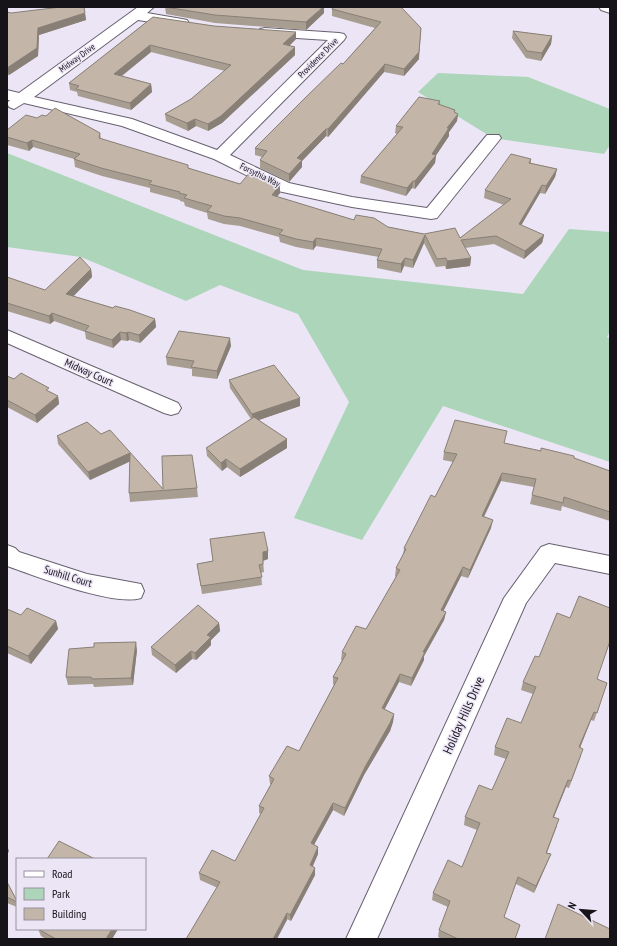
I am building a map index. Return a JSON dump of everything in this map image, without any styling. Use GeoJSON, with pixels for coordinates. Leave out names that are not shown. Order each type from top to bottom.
{"type":"FeatureCollection","features":[{"type":"Feature","properties":{"kind":"street"},"geometry":{"type":"LineString","coordinates":[[606,7],[610,9]]}},
{"type":"Feature","properties":{"kind":"street"},"geometry":{"type":"LineString","coordinates":[[141,11],[193,24]]}},
{"type":"Feature","properties":{"kind":"street","name":"Midway Drive"},"geometry":{"type":"LineString","coordinates":[[7,109],[14,97],[141,11]]}},
{"type":"Feature","properties":{"kind":"street","name":"Providence Drive"},"geometry":{"type":"LineString","coordinates":[[220,156],[339,37],[254,31]]}},
{"type":"Feature","properties":{"kind":"street","name":"Forsythia Way"},"geometry":{"type":"LineString","coordinates":[[14,97],[127,122],[220,156],[284,187],[352,202],[431,214],[494,138]]}},
{"type":"Feature","properties":{"kind":"street","name":"Midway Court"},"geometry":{"type":"LineString","coordinates":[[7,336],[171,408]]}},
{"type":"Feature","properties":{"kind":"street","name":"Holiday Hills Drive"},"geometry":{"type":"LineString","coordinates":[[361,939],[516,598],[549,553],[610,565]]}},
{"type":"Feature","properties":{"kind":"street","name":"Sunhill Court"},"geometry":{"type":"LineString","coordinates":[[7,554],[11,558],[87,583],[132,591]]}},
{"type":"Feature","properties":{"kind":"green space"},"geometry":{"type":"Polygon","coordinates":[[[438,73],[528,77],[610,109],[610,145],[604,154],[493,138],[418,92],[438,73]]]}},
{"type":"Feature","properties":{"kind":"green space"},"geometry":{"type":"Polygon","coordinates":[[[7,153],[303,270],[523,294],[569,229],[610,232],[610,331],[607,337],[610,339],[610,462],[443,406],[362,540],[294,518],[349,402],[298,314],[220,285],[186,301],[81,257],[7,247],[7,153]]]}},
{"type":"Feature","properties":{"kind":"building"},"geometry":{"type":"Polygon","coordinates":[[[61,7],[84,7],[85,13],[38,28],[37,48],[7,68],[7,12],[11,13],[61,7]]]}},
{"type":"Feature","properties":{"kind":"building"},"geometry":{"type":"Polygon","coordinates":[[[165,7],[323,7],[306,22],[215,15],[165,7]]]}},
{"type":"Feature","properties":{"kind":"building"},"geometry":{"type":"Polygon","coordinates":[[[333,7],[401,7],[421,28],[419,52],[404,69],[385,64],[328,129],[326,129],[297,158],[302,160],[289,174],[260,160],[267,151],[255,148],[341,63],[343,64],[381,22],[332,9],[333,7]]]}},
{"type":"Feature","properties":{"kind":"building"},"geometry":{"type":"Polygon","coordinates":[[[153,17],[214,26],[296,32],[283,44],[295,47],[221,116],[208,124],[195,119],[187,123],[165,114],[191,99],[231,65],[150,45],[114,74],[151,84],[130,103],[76,89],[79,86],[69,83],[153,17]]]}},
{"type":"Feature","properties":{"kind":"building"},"geometry":{"type":"Polygon","coordinates":[[[513,31],[552,36],[542,53],[527,51],[513,31]]]}},
{"type":"Feature","properties":{"kind":"building"},"geometry":{"type":"Polygon","coordinates":[[[419,97],[440,101],[438,104],[455,110],[454,112],[458,114],[447,128],[449,128],[432,154],[436,155],[415,181],[413,181],[407,188],[361,176],[403,127],[396,126],[419,97]]]}},
{"type":"Feature","properties":{"kind":"building"},"geometry":{"type":"Polygon","coordinates":[[[55,108],[100,133],[99,138],[188,165],[188,168],[240,184],[251,171],[280,185],[272,195],[354,220],[356,215],[374,218],[388,227],[424,234],[455,228],[460,238],[511,199],[485,190],[511,154],[531,159],[529,163],[557,169],[546,186],[542,185],[519,224],[544,235],[525,251],[496,236],[461,240],[471,258],[447,261],[446,258],[437,259],[425,235],[413,260],[405,258],[401,264],[377,260],[382,249],[316,238],[313,242],[296,239],[279,234],[283,230],[240,218],[224,216],[207,211],[212,206],[184,198],[187,195],[179,193],[180,192],[149,184],[152,181],[101,168],[74,159],[80,154],[32,140],[27,143],[7,137],[7,130],[26,115],[37,118],[42,115],[46,116],[55,108]]]}},
{"type":"Feature","properties":{"kind":"building"},"geometry":{"type":"Polygon","coordinates":[[[80,257],[91,269],[66,294],[113,308],[115,306],[130,310],[155,319],[139,335],[128,332],[120,332],[112,340],[85,331],[89,326],[52,313],[49,316],[7,303],[7,277],[45,290],[80,257]]]}},
{"type":"Feature","properties":{"kind":"building"},"geometry":{"type":"Polygon","coordinates":[[[179,331],[230,338],[217,371],[191,367],[194,361],[166,357],[179,331]]]}},
{"type":"Feature","properties":{"kind":"building"},"geometry":{"type":"Polygon","coordinates":[[[274,365],[300,398],[252,414],[229,380],[274,365]]]}},
{"type":"Feature","properties":{"kind":"building"},"geometry":{"type":"Polygon","coordinates":[[[21,373],[49,388],[46,390],[58,396],[35,415],[7,400],[7,376],[14,379],[21,373]]]}},
{"type":"Feature","properties":{"kind":"building"},"geometry":{"type":"Polygon","coordinates":[[[254,417],[287,439],[240,469],[226,459],[221,463],[206,448],[254,417]]]}},
{"type":"Feature","properties":{"kind":"building"},"geometry":{"type":"Polygon","coordinates":[[[455,420],[507,431],[504,443],[541,451],[541,448],[574,456],[574,458],[610,471],[610,512],[564,497],[563,503],[532,495],[536,479],[502,473],[482,516],[493,520],[470,570],[463,567],[441,610],[446,612],[423,652],[425,652],[412,678],[400,674],[382,708],[394,714],[365,767],[345,808],[333,803],[311,843],[318,847],[310,865],[315,868],[290,915],[287,913],[273,939],[186,939],[220,882],[199,873],[212,850],[235,861],[264,808],[259,806],[274,779],[269,776],[287,746],[299,751],[338,678],[333,677],[346,654],[342,652],[356,626],[366,629],[400,570],[396,568],[406,549],[404,548],[431,495],[435,497],[457,454],[444,452],[455,420]]]}},
{"type":"Feature","properties":{"kind":"building"},"geometry":{"type":"Polygon","coordinates":[[[87,422],[101,434],[110,430],[163,489],[162,456],[192,455],[197,488],[129,493],[130,453],[88,472],[57,436],[87,422]]]}},
{"type":"Feature","properties":{"kind":"building"},"geometry":{"type":"Polygon","coordinates":[[[264,532],[268,551],[263,552],[263,564],[259,565],[262,577],[201,586],[197,564],[213,561],[210,539],[264,532]]]}},
{"type":"Feature","properties":{"kind":"building"},"geometry":{"type":"Polygon","coordinates":[[[579,596],[610,608],[610,641],[597,679],[607,683],[597,713],[594,712],[579,747],[583,749],[571,781],[568,780],[553,817],[559,819],[546,853],[551,854],[536,886],[518,877],[504,917],[520,925],[515,939],[458,939],[439,930],[450,901],[433,893],[448,860],[462,867],[480,823],[465,817],[479,785],[492,790],[509,752],[495,747],[507,718],[521,723],[536,687],[523,682],[535,656],[539,657],[557,613],[570,618],[579,596]]]}},
{"type":"Feature","properties":{"kind":"building"},"geometry":{"type":"Polygon","coordinates":[[[198,605],[219,623],[207,635],[211,637],[195,653],[191,651],[175,665],[151,647],[198,605]]]}},
{"type":"Feature","properties":{"kind":"building"},"geometry":{"type":"Polygon","coordinates":[[[27,608],[56,621],[28,656],[7,646],[7,609],[21,615],[27,608]]]}},
{"type":"Feature","properties":{"kind":"building"},"geometry":{"type":"Polygon","coordinates":[[[136,642],[131,678],[92,679],[91,677],[66,677],[69,649],[94,647],[94,643],[136,642]]]}},
{"type":"Feature","properties":{"kind":"building"},"geometry":{"type":"Polygon","coordinates":[[[59,841],[93,858],[48,858],[59,841]]]}},
{"type":"Feature","properties":{"kind":"building"},"geometry":{"type":"Polygon","coordinates":[[[7,882],[16,902],[7,897],[7,882]]]}},
{"type":"Feature","properties":{"kind":"building"},"geometry":{"type":"Polygon","coordinates":[[[558,904],[610,929],[610,939],[545,939],[558,904]]]}},
{"type":"Feature","properties":{"kind":"building"},"geometry":{"type":"Polygon","coordinates":[[[40,930],[111,930],[106,939],[56,939],[40,930]]]}}]}
